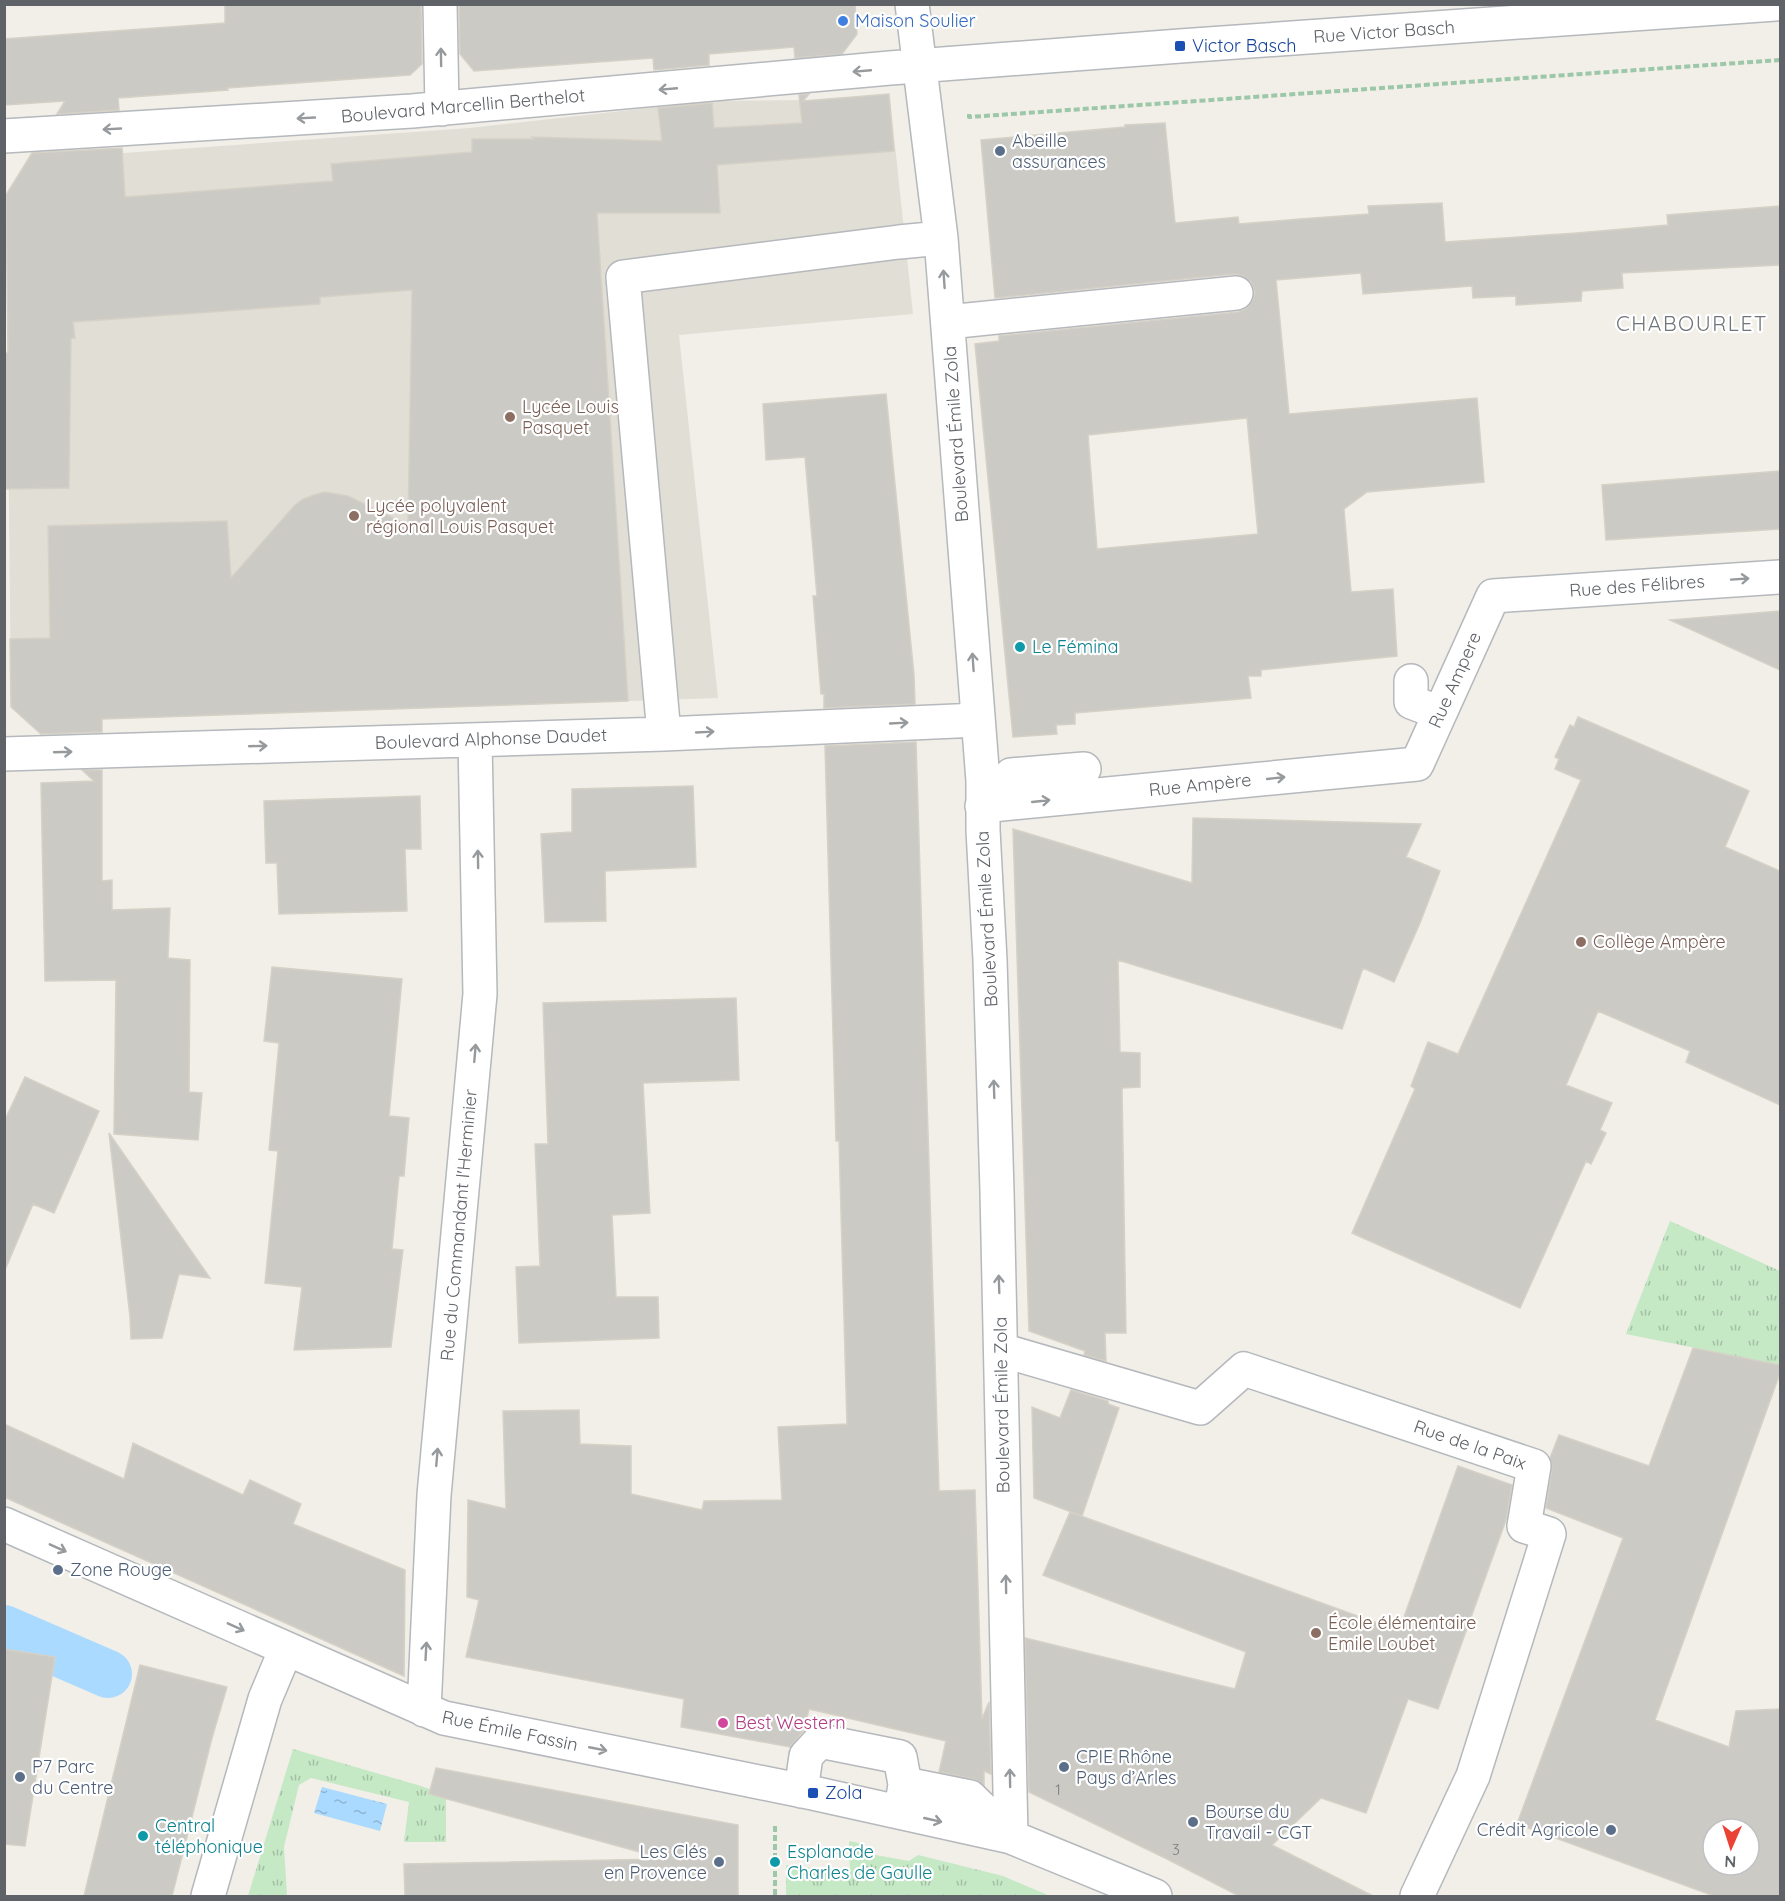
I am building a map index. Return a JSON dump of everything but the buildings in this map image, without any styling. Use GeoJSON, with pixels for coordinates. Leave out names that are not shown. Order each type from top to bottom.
{"type":"FeatureCollection","features":[{"type":"Feature","properties":{"kind":"street"},"geometry":{"type":"LineString","coordinates":[[440,4],[442,109]]}},
{"type":"Feature","properties":{"kind":"street","name":"Boulevard Émile Zola"},"geometry":{"type":"LineString","coordinates":[[912,4],[941,238],[983,782],[982,806],[991,972],[1011,1837]]}},
{"type":"Feature","properties":{"kind":"street","name":"Rue Victor Basch"},"geometry":{"type":"LineString","coordinates":[[921,67],[1180,46],[1775,4]]}},
{"type":"Feature","properties":{"kind":"street","name":"Boulevard Marcellin Berthelot"},"geometry":{"type":"LineString","coordinates":[[4,136],[442,109],[921,67]]}},
{"type":"Feature","properties":{"kind":"street"},"geometry":{"type":"LineString","coordinates":[[664,734],[623,278],[941,238]]}},
{"type":"Feature","properties":{"kind":"street"},"geometry":{"type":"LineString","coordinates":[[948,322],[1236,293]]}},
{"type":"Feature","properties":{"kind":"street","name":"Rue des Félibres"},"geometry":{"type":"LineString","coordinates":[[1493,596],[1780,577]]}},
{"type":"Feature","properties":{"kind":"street","name":"Rue Ampere"},"geometry":{"type":"LineString","coordinates":[[1417,764],[1493,596]]}},
{"type":"Feature","properties":{"kind":"street"},"geometry":{"type":"LineString","coordinates":[[1411,681],[1411,702],[1440,713]]}},
{"type":"Feature","properties":{"kind":"street","name":"Boulevard Alphonse Daudet"},"geometry":{"type":"LineString","coordinates":[[4,754],[664,734],[978,720]]}},
{"type":"Feature","properties":{"kind":"street","name":"Rue du Commandant l'Herminier"},"geometry":{"type":"LineString","coordinates":[[424,1710],[434,1495],[480,994],[475,740]]}},
{"type":"Feature","properties":{"kind":"street","name":"Rue Ampère"},"geometry":{"type":"LineString","coordinates":[[982,806],[1417,764]]}},
{"type":"Feature","properties":{"kind":"street"},"geometry":{"type":"LineString","coordinates":[[982,806],[1011,775],[1084,770]]}},
{"type":"Feature","properties":{"kind":"street","name":"Rue de la Paix"},"geometry":{"type":"LineString","coordinates":[[1001,1350],[1156,1384],[1200,1408],[1244,1369],[1534,1466],[1524,1526],[1549,1534],[1473,1776],[1417,1896]]}},
{"type":"Feature","properties":{"kind":"street","name":"Rue Émile Fassin"},"geometry":{"type":"LineString","coordinates":[[4,1524],[444,1718],[801,1791],[903,1798],[1011,1837],[1155,1896]]}},
{"type":"Feature","properties":{"kind":"street"},"geometry":{"type":"LineString","coordinates":[[208,1896],[265,1699],[286,1649]]}},
{"type":"Feature","properties":{"kind":"street"},"geometry":{"type":"LineString","coordinates":[[801,1791],[806,1756],[820,1741],[900,1757],[903,1798]]}},
{"type":"Feature","properties":{"kind":"path"},"geometry":{"type":"LineString","coordinates":[[968,106],[969,117],[1780,60]]}},
{"type":"Feature","properties":{"kind":"path"},"geometry":{"type":"LineString","coordinates":[[775,1828],[775,1896]]}},
{"type":"Feature","properties":{"kind":"shaded area","name":"Lycée polyvalent régional Louis Pasquet"},"geometry":{"type":"Polygon","coordinates":[[[890,99],[913,314],[679,335],[718,698],[27,722],[11,707],[6,195],[26,163],[124,153],[469,128],[711,101],[890,99]]]}},
{"type":"Feature","properties":{"kind":"green space"},"geometry":{"type":"Polygon","coordinates":[[[1670,1221],[1780,1271],[1780,1365],[1626,1334],[1670,1221]]]}},
{"type":"Feature","properties":{"kind":"green space"},"geometry":{"type":"Polygon","coordinates":[[[293,1749],[446,1795],[446,1842],[404,1842],[409,1802],[311,1778],[299,1785],[284,1847],[287,1896],[248,1896],[293,1749]]]}},
{"type":"Feature","properties":{"kind":"green space"},"geometry":{"type":"Polygon","coordinates":[[[849,1841],[859,1843],[870,1854],[909,1861],[918,1855],[1003,1876],[1050,1896],[786,1896],[786,1865],[850,1872],[849,1841]]]}},
{"type":"Feature","properties":{"kind":"water"},"geometry":{"type":"Polygon","coordinates":[[[322,1787],[387,1804],[380,1831],[314,1813],[322,1787]]]}},
{"type":"Feature","properties":{"kind":"waterway"},"geometry":{"type":"LineString","coordinates":[[4,1629],[108,1674]]}},
{"type":"Feature","properties":{"kind":"place","name":"Maison Soulier"},"geometry":{"type":"Point","coordinates":[843,21]}},
{"type":"Feature","properties":{"kind":"place","name":"Victor Basch"},"geometry":{"type":"Point","coordinates":[1180,46]}},
{"type":"Feature","properties":{"kind":"place","name":"Abeille assurances"},"geometry":{"type":"Point","coordinates":[1000,151]}},
{"type":"Feature","properties":{"kind":"place","name":"Lycée Louis Pasquet"},"geometry":{"type":"Point","coordinates":[510,417]}},
{"type":"Feature","properties":{"kind":"place","name":"Lycée polyvalent régional Louis Pasquet"},"geometry":{"type":"Point","coordinates":[354,516]}},
{"type":"Feature","properties":{"kind":"place","name":"Le Fémina"},"geometry":{"type":"Point","coordinates":[1020,647]}},
{"type":"Feature","properties":{"kind":"place","name":"Collège Ampère"},"geometry":{"type":"Point","coordinates":[1581,942]}},
{"type":"Feature","properties":{"kind":"place","name":"Zone Rouge"},"geometry":{"type":"Point","coordinates":[58,1570]}},
{"type":"Feature","properties":{"kind":"place","name":"École élémentaire Emile Loubet"},"geometry":{"type":"Point","coordinates":[1316,1633]}},
{"type":"Feature","properties":{"kind":"place","name":"Best Western"},"geometry":{"type":"Point","coordinates":[723,1723]}},
{"type":"Feature","properties":{"kind":"place","name":"CPIE Rhône Pays d’Arles"},"geometry":{"type":"Point","coordinates":[1064,1767]}},
{"type":"Feature","properties":{"kind":"place","name":"P7 Parc du Centre"},"geometry":{"type":"Point","coordinates":[20,1777]}},
{"type":"Feature","properties":{"kind":"place","name":"Zola"},"geometry":{"type":"Point","coordinates":[813,1793]}},
{"type":"Feature","properties":{"kind":"place","name":"Bourse du Travail - CGT"},"geometry":{"type":"Point","coordinates":[1193,1822]}},
{"type":"Feature","properties":{"kind":"place","name":"Crédit Agricole"},"geometry":{"type":"Point","coordinates":[1611,1830]}},
{"type":"Feature","properties":{"kind":"place","name":"Central téléphonique"},"geometry":{"type":"Point","coordinates":[143,1836]}},
{"type":"Feature","properties":{"kind":"place","name":"Les Clés en Provence"},"geometry":{"type":"Point","coordinates":[719,1862]}},
{"type":"Feature","properties":{"kind":"place","name":"Esplanade Charles de Gaulle"},"geometry":{"type":"Point","coordinates":[775,1862]}},
{"type":"Feature","properties":{"kind":"district","name":"CHABOURLET"},"geometry":{"type":"Point","coordinates":[1692,324]}}]}
